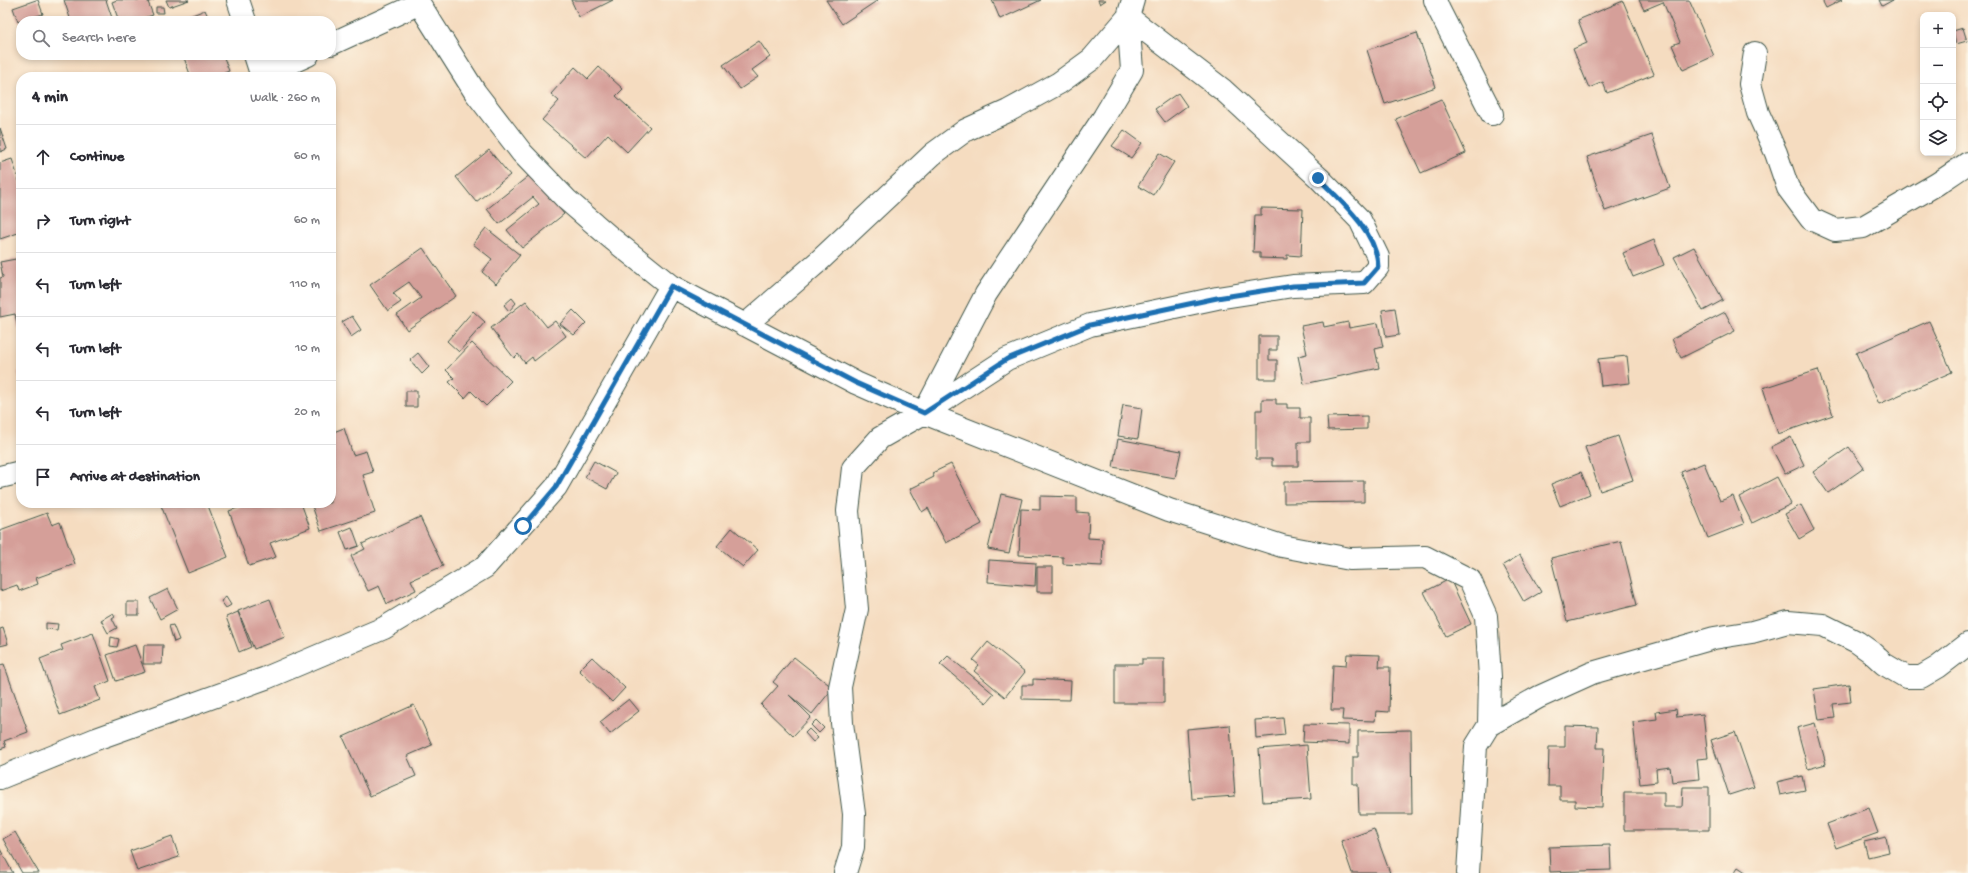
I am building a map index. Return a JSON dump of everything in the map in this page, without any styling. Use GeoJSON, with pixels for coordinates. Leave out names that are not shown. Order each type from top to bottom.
{"type":"FeatureCollection","features":[{"type":"Feature","properties":{"kind":"street"},"geometry":{"type":"LineString","coordinates":[[238,0],[243,16]]}},
{"type":"Feature","properties":{"kind":"street"},"geometry":{"type":"LineString","coordinates":[[1435,0],[1492,114]]}},
{"type":"Feature","properties":{"kind":"street"},"geometry":{"type":"LineString","coordinates":[[336,42],[418,2],[475,92],[522,153],[567,200],[611,238],[671,286],[856,383],[924,413],[1169,510],[1282,546],[1350,559],[1426,557],[1470,580],[1486,616],[1490,677],[1490,725]]}},
{"type":"Feature","properties":{"kind":"street"},"geometry":{"type":"LineString","coordinates":[[744,324],[819,261],[933,154],[966,130],[1008,111],[1064,79],[1092,59],[1131,8]]}},
{"type":"Feature","properties":{"kind":"street"},"geometry":{"type":"LineString","coordinates":[[924,413],[986,294],[1104,117],[1132,70],[1131,8]]}},
{"type":"Feature","properties":{"kind":"street"},"geometry":{"type":"LineString","coordinates":[[845,873],[853,847],[854,814],[842,723],[840,686],[857,609],[848,511],[852,468],[880,438],[924,413],[1007,359],[1090,325],[1217,298],[1293,286],[1364,283],[1378,267],[1378,257],[1360,220],[1318,178],[1223,90],[1131,8]]}},
{"type":"Feature","properties":{"kind":"street"},"geometry":{"type":"LineString","coordinates":[[1755,53],[1750,84],[1758,113],[1776,153],[1788,188],[1811,219],[1835,230],[1863,227],[1937,184],[1968,163]]}},
{"type":"Feature","properties":{"kind":"street"},"geometry":{"type":"LineString","coordinates":[[257,60],[260,72]]}},
{"type":"Feature","properties":{"kind":"street"},"geometry":{"type":"LineString","coordinates":[[272,72],[298,60]]}},
{"type":"Feature","properties":{"kind":"street"},"geometry":{"type":"LineString","coordinates":[[0,778],[96,739],[266,678],[384,628],[485,567],[556,487],[671,286]]}},
{"type":"Feature","properties":{"kind":"street"},"geometry":{"type":"LineString","coordinates":[[0,477],[16,473]]}},
{"type":"Feature","properties":{"kind":"street"},"geometry":{"type":"LineString","coordinates":[[1468,873],[1476,746],[1490,725],[1539,697],[1592,673],[1714,638],[1752,632],[1788,622],[1823,625],[1857,642],[1884,664],[1906,677],[1921,677],[1938,667],[1968,644]]}},
{"type":"Feature","properties":{"kind":"building"},"geometry":{"type":"Polygon","coordinates":[[[38,0],[43,14],[37,16],[16,16],[13,8],[38,0]]]}},
{"type":"Feature","properties":{"kind":"building"},"geometry":{"type":"Polygon","coordinates":[[[64,0],[106,0],[111,16],[69,16],[64,0]]]}},
{"type":"Feature","properties":{"kind":"building"},"geometry":{"type":"Polygon","coordinates":[[[117,0],[154,0],[148,2],[153,15],[117,16],[112,2],[117,0]]]}},
{"type":"Feature","properties":{"kind":"building"},"geometry":{"type":"Polygon","coordinates":[[[166,0],[189,0],[169,7],[166,0]]]}},
{"type":"Feature","properties":{"kind":"building"},"geometry":{"type":"Polygon","coordinates":[[[571,0],[613,0],[579,17],[571,0]]]}},
{"type":"Feature","properties":{"kind":"building"},"geometry":{"type":"Polygon","coordinates":[[[826,0],[878,0],[842,24],[826,0]]]}},
{"type":"Feature","properties":{"kind":"building"},"geometry":{"type":"Polygon","coordinates":[[[992,0],[1041,0],[1000,19],[992,0]]]}},
{"type":"Feature","properties":{"kind":"building"},"geometry":{"type":"Polygon","coordinates":[[[1098,0],[1106,0],[1100,4],[1098,0]]]}},
{"type":"Feature","properties":{"kind":"building"},"geometry":{"type":"Polygon","coordinates":[[[1639,0],[1689,0],[1714,56],[1683,70],[1672,45],[1680,42],[1663,2],[1644,10],[1639,0]]]}},
{"type":"Feature","properties":{"kind":"building"},"geometry":{"type":"Polygon","coordinates":[[[1822,0],[1842,0],[1826,8],[1822,0]]]}},
{"type":"Feature","properties":{"kind":"building"},"geometry":{"type":"Polygon","coordinates":[[[1879,0],[1893,0],[1882,6],[1879,0]]]}},
{"type":"Feature","properties":{"kind":"building"},"geometry":{"type":"Polygon","coordinates":[[[1623,1],[1654,74],[1607,93],[1603,82],[1589,88],[1573,49],[1587,43],[1578,20],[1623,1]]]}},
{"type":"Feature","properties":{"kind":"building"},"geometry":{"type":"Polygon","coordinates":[[[156,7],[163,7],[164,13],[156,13],[156,7]]]}},
{"type":"Feature","properties":{"kind":"building"},"geometry":{"type":"Polygon","coordinates":[[[205,10],[208,16],[190,16],[205,10]]]}},
{"type":"Feature","properties":{"kind":"building"},"geometry":{"type":"Polygon","coordinates":[[[1963,28],[1967,41],[1956,44],[1956,30],[1963,28]]]}},
{"type":"Feature","properties":{"kind":"building"},"geometry":{"type":"Polygon","coordinates":[[[1417,33],[1436,87],[1385,104],[1367,50],[1417,33]]]}},
{"type":"Feature","properties":{"kind":"building"},"geometry":{"type":"Polygon","coordinates":[[[759,41],[770,57],[752,70],[758,77],[740,89],[723,65],[759,41]]]}},
{"type":"Feature","properties":{"kind":"building"},"geometry":{"type":"Polygon","coordinates":[[[185,60],[225,60],[229,71],[226,72],[189,72],[185,60]]]}},
{"type":"Feature","properties":{"kind":"building"},"geometry":{"type":"Polygon","coordinates":[[[575,67],[588,79],[599,67],[623,89],[616,96],[650,127],[627,152],[608,134],[586,158],[542,120],[559,101],[551,94],[575,67]]]}},
{"type":"Feature","properties":{"kind":"building"},"geometry":{"type":"Polygon","coordinates":[[[1178,93],[1187,106],[1165,122],[1155,109],[1178,93]]]}},
{"type":"Feature","properties":{"kind":"building"},"geometry":{"type":"Polygon","coordinates":[[[1441,99],[1466,153],[1421,173],[1396,119],[1441,99]]]}},
{"type":"Feature","properties":{"kind":"building"},"geometry":{"type":"Polygon","coordinates":[[[0,128],[7,149],[0,152],[0,128]]]}},
{"type":"Feature","properties":{"kind":"building"},"geometry":{"type":"Polygon","coordinates":[[[1124,130],[1142,143],[1131,158],[1112,146],[1124,130]]]}},
{"type":"Feature","properties":{"kind":"building"},"geometry":{"type":"Polygon","coordinates":[[[1652,135],[1670,188],[1605,211],[1587,157],[1652,135]]]}},
{"type":"Feature","properties":{"kind":"building"},"geometry":{"type":"Polygon","coordinates":[[[489,150],[510,175],[476,202],[456,177],[489,150]]]}},
{"type":"Feature","properties":{"kind":"building"},"geometry":{"type":"Polygon","coordinates":[[[1159,153],[1174,162],[1153,195],[1138,186],[1159,153]]]}},
{"type":"Feature","properties":{"kind":"building"},"geometry":{"type":"Polygon","coordinates":[[[12,159],[16,171],[16,234],[0,239],[0,163],[12,159]]]}},
{"type":"Feature","properties":{"kind":"building"},"geometry":{"type":"Polygon","coordinates":[[[531,174],[564,214],[522,248],[507,230],[539,204],[533,197],[499,224],[487,209],[531,174]]]}},
{"type":"Feature","properties":{"kind":"building"},"geometry":{"type":"Polygon","coordinates":[[[1261,208],[1303,209],[1301,256],[1287,255],[1287,259],[1260,258],[1260,252],[1253,252],[1255,215],[1261,215],[1261,208]]]}},
{"type":"Feature","properties":{"kind":"building"},"geometry":{"type":"Polygon","coordinates":[[[486,228],[520,255],[496,284],[482,272],[492,259],[473,244],[486,228]]]}},
{"type":"Feature","properties":{"kind":"building"},"geometry":{"type":"Polygon","coordinates":[[[1654,240],[1664,265],[1633,277],[1623,253],[1654,240]]]}},
{"type":"Feature","properties":{"kind":"building"},"geometry":{"type":"Polygon","coordinates":[[[1694,247],[1723,300],[1703,311],[1674,257],[1694,247]]]}},
{"type":"Feature","properties":{"kind":"building"},"geometry":{"type":"Polygon","coordinates":[[[423,248],[456,296],[407,330],[397,315],[421,298],[409,282],[393,293],[401,302],[388,311],[370,285],[423,248]]]}},
{"type":"Feature","properties":{"kind":"building"},"geometry":{"type":"Polygon","coordinates":[[[16,259],[16,319],[15,314],[0,317],[0,278],[3,277],[0,262],[16,259]]]}},
{"type":"Feature","properties":{"kind":"building"},"geometry":{"type":"Polygon","coordinates":[[[512,298],[516,303],[509,311],[504,305],[512,298]]]}},
{"type":"Feature","properties":{"kind":"building"},"geometry":{"type":"Polygon","coordinates":[[[526,301],[547,327],[555,321],[566,336],[534,361],[532,357],[525,363],[518,354],[514,358],[491,328],[526,301]]]}},
{"type":"Feature","properties":{"kind":"building"},"geometry":{"type":"Polygon","coordinates":[[[1395,308],[1399,335],[1386,337],[1382,310],[1395,308]]]}},
{"type":"Feature","properties":{"kind":"building"},"geometry":{"type":"Polygon","coordinates":[[[573,310],[586,323],[574,335],[560,324],[573,310]]]}},
{"type":"Feature","properties":{"kind":"building"},"geometry":{"type":"Polygon","coordinates":[[[473,311],[485,322],[459,352],[447,341],[473,311]]]}},
{"type":"Feature","properties":{"kind":"building"},"geometry":{"type":"Polygon","coordinates":[[[1725,312],[1735,331],[1681,358],[1672,339],[1725,312]]]}},
{"type":"Feature","properties":{"kind":"building"},"geometry":{"type":"Polygon","coordinates":[[[352,316],[361,330],[351,337],[342,322],[352,316]]]}},
{"type":"Feature","properties":{"kind":"building"},"geometry":{"type":"Polygon","coordinates":[[[1929,321],[1952,372],[1879,404],[1856,353],[1929,321]]]}},
{"type":"Feature","properties":{"kind":"building"},"geometry":{"type":"Polygon","coordinates":[[[1323,322],[1324,327],[1348,322],[1349,328],[1378,323],[1383,347],[1375,349],[1379,368],[1304,384],[1298,356],[1307,354],[1301,326],[1323,322]]]}},
{"type":"Feature","properties":{"kind":"building"},"geometry":{"type":"Polygon","coordinates":[[[1259,336],[1277,336],[1277,350],[1269,350],[1269,360],[1277,360],[1277,379],[1259,379],[1259,336]]]}},
{"type":"Feature","properties":{"kind":"building"},"geometry":{"type":"Polygon","coordinates":[[[472,343],[511,381],[486,406],[471,391],[465,398],[449,382],[454,378],[446,370],[472,343]]]}},
{"type":"Feature","properties":{"kind":"building"},"geometry":{"type":"Polygon","coordinates":[[[418,353],[429,367],[422,374],[410,360],[418,353]]]}},
{"type":"Feature","properties":{"kind":"building"},"geometry":{"type":"Polygon","coordinates":[[[1627,356],[1630,383],[1601,386],[1598,359],[1627,356]]]}},
{"type":"Feature","properties":{"kind":"building"},"geometry":{"type":"Polygon","coordinates":[[[1818,370],[1833,415],[1778,434],[1763,388],[1818,370]]]}},
{"type":"Feature","properties":{"kind":"building"},"geometry":{"type":"Polygon","coordinates":[[[406,391],[417,391],[417,407],[406,407],[406,391]]]}},
{"type":"Feature","properties":{"kind":"building"},"geometry":{"type":"Polygon","coordinates":[[[1262,399],[1276,399],[1276,404],[1287,404],[1287,408],[1300,408],[1300,418],[1310,418],[1310,442],[1298,442],[1298,466],[1272,466],[1272,459],[1256,459],[1256,410],[1262,410],[1262,399]]]}},
{"type":"Feature","properties":{"kind":"building"},"geometry":{"type":"Polygon","coordinates":[[[1123,405],[1142,408],[1138,439],[1118,436],[1123,405]]]}},
{"type":"Feature","properties":{"kind":"building"},"geometry":{"type":"Polygon","coordinates":[[[1367,416],[1367,429],[1328,430],[1327,417],[1367,416]]]}},
{"type":"Feature","properties":{"kind":"building"},"geometry":{"type":"Polygon","coordinates":[[[344,428],[353,455],[366,451],[373,472],[363,475],[375,513],[321,531],[313,508],[336,508],[336,431],[344,428]]]}},
{"type":"Feature","properties":{"kind":"building"},"geometry":{"type":"Polygon","coordinates":[[[1618,436],[1633,480],[1600,491],[1585,447],[1618,436]]]}},
{"type":"Feature","properties":{"kind":"building"},"geometry":{"type":"Polygon","coordinates":[[[1791,437],[1804,465],[1785,474],[1771,447],[1791,437]]]}},
{"type":"Feature","properties":{"kind":"building"},"geometry":{"type":"Polygon","coordinates":[[[1118,439],[1181,451],[1175,478],[1113,467],[1118,439]]]}},
{"type":"Feature","properties":{"kind":"building"},"geometry":{"type":"Polygon","coordinates":[[[1849,447],[1864,468],[1828,493],[1813,472],[1849,447]]]}},
{"type":"Feature","properties":{"kind":"building"},"geometry":{"type":"Polygon","coordinates":[[[594,461],[616,473],[607,489],[585,477],[594,461]]]}},
{"type":"Feature","properties":{"kind":"building"},"geometry":{"type":"Polygon","coordinates":[[[1704,463],[1720,501],[1733,496],[1744,524],[1708,538],[1681,472],[1704,463]]]}},
{"type":"Feature","properties":{"kind":"building"},"geometry":{"type":"Polygon","coordinates":[[[951,464],[982,524],[946,543],[928,508],[922,512],[910,489],[934,477],[932,473],[951,464]]]}},
{"type":"Feature","properties":{"kind":"building"},"geometry":{"type":"Polygon","coordinates":[[[1581,472],[1590,494],[1560,506],[1551,484],[1581,472]]]}},
{"type":"Feature","properties":{"kind":"building"},"geometry":{"type":"Polygon","coordinates":[[[1777,477],[1791,504],[1752,523],[1739,497],[1777,477]]]}},
{"type":"Feature","properties":{"kind":"building"},"geometry":{"type":"Polygon","coordinates":[[[1364,481],[1364,502],[1284,503],[1284,482],[1364,481]]]}},
{"type":"Feature","properties":{"kind":"building"},"geometry":{"type":"Polygon","coordinates":[[[1001,494],[1022,499],[1009,553],[988,549],[1001,494]]]}},
{"type":"Feature","properties":{"kind":"building"},"geometry":{"type":"Polygon","coordinates":[[[1040,496],[1077,497],[1077,512],[1089,513],[1088,538],[1103,539],[1102,566],[1063,564],[1063,557],[1019,555],[1021,509],[1040,510],[1040,496]]]}},
{"type":"Feature","properties":{"kind":"building"},"geometry":{"type":"Polygon","coordinates":[[[1801,505],[1814,530],[1799,539],[1785,514],[1801,505]]]}},
{"type":"Feature","properties":{"kind":"building"},"geometry":{"type":"Polygon","coordinates":[[[162,508],[209,508],[228,557],[188,573],[162,508]]]}},
{"type":"Feature","properties":{"kind":"building"},"geometry":{"type":"Polygon","coordinates":[[[237,508],[303,508],[310,528],[270,543],[276,557],[249,566],[229,511],[237,508]]]}},
{"type":"Feature","properties":{"kind":"building"},"geometry":{"type":"Polygon","coordinates":[[[47,513],[52,525],[60,522],[75,564],[36,578],[38,584],[19,591],[17,585],[0,591],[0,530],[47,513]]]}},
{"type":"Feature","properties":{"kind":"building"},"geometry":{"type":"Polygon","coordinates":[[[420,517],[443,566],[411,580],[416,590],[387,604],[379,586],[368,591],[351,556],[365,549],[362,544],[420,517]]]}},
{"type":"Feature","properties":{"kind":"building"},"geometry":{"type":"Polygon","coordinates":[[[352,527],[359,546],[347,550],[340,532],[352,527]]]}},
{"type":"Feature","properties":{"kind":"building"},"geometry":{"type":"Polygon","coordinates":[[[732,528],[758,550],[743,567],[717,546],[732,528]]]}},
{"type":"Feature","properties":{"kind":"building"},"geometry":{"type":"Polygon","coordinates":[[[1621,541],[1637,605],[1567,622],[1551,558],[1621,541]]]}},
{"type":"Feature","properties":{"kind":"building"},"geometry":{"type":"Polygon","coordinates":[[[1520,555],[1541,592],[1524,602],[1503,565],[1520,555]]]}},
{"type":"Feature","properties":{"kind":"building"},"geometry":{"type":"Polygon","coordinates":[[[989,560],[1036,563],[1035,586],[988,582],[989,560]]]}},
{"type":"Feature","properties":{"kind":"building"},"geometry":{"type":"Polygon","coordinates":[[[1037,567],[1053,567],[1053,592],[1037,592],[1037,567]]]}},
{"type":"Feature","properties":{"kind":"building"},"geometry":{"type":"Polygon","coordinates":[[[1450,579],[1471,624],[1446,636],[1424,592],[1450,579]]]}},
{"type":"Feature","properties":{"kind":"building"},"geometry":{"type":"Polygon","coordinates":[[[168,589],[178,609],[160,619],[150,598],[168,589]]]}},
{"type":"Feature","properties":{"kind":"building"},"geometry":{"type":"Polygon","coordinates":[[[226,597],[231,605],[226,608],[221,601],[226,597]]]}},
{"type":"Feature","properties":{"kind":"building"},"geometry":{"type":"Polygon","coordinates":[[[270,599],[285,637],[254,649],[238,611],[270,599]]]}},
{"type":"Feature","properties":{"kind":"building"},"geometry":{"type":"Polygon","coordinates":[[[127,602],[139,602],[139,615],[127,615],[127,602]]]}},
{"type":"Feature","properties":{"kind":"building"},"geometry":{"type":"Polygon","coordinates":[[[238,612],[251,647],[239,652],[226,617],[238,612]]]}},
{"type":"Feature","properties":{"kind":"building"},"geometry":{"type":"Polygon","coordinates":[[[113,613],[115,616],[112,618],[117,628],[108,633],[101,620],[113,613]]]}},
{"type":"Feature","properties":{"kind":"building"},"geometry":{"type":"Polygon","coordinates":[[[46,623],[58,624],[57,630],[46,629],[46,623]]]}},
{"type":"Feature","properties":{"kind":"building"},"geometry":{"type":"Polygon","coordinates":[[[173,625],[179,640],[174,642],[169,626],[173,625]]]}},
{"type":"Feature","properties":{"kind":"building"},"geometry":{"type":"Polygon","coordinates":[[[3,628],[8,644],[0,646],[0,629],[3,628]]]}},
{"type":"Feature","properties":{"kind":"building"},"geometry":{"type":"Polygon","coordinates":[[[93,633],[110,681],[95,687],[100,700],[60,715],[40,659],[63,650],[61,645],[93,633]]]}},
{"type":"Feature","properties":{"kind":"building"},"geometry":{"type":"Polygon","coordinates":[[[111,637],[119,639],[117,647],[110,646],[111,637]]]}},
{"type":"Feature","properties":{"kind":"building"},"geometry":{"type":"Polygon","coordinates":[[[988,642],[1025,672],[1005,697],[974,671],[979,665],[973,660],[988,642]]]}},
{"type":"Feature","properties":{"kind":"building"},"geometry":{"type":"Polygon","coordinates":[[[135,645],[145,672],[116,681],[107,655],[135,645]]]}},
{"type":"Feature","properties":{"kind":"building"},"geometry":{"type":"Polygon","coordinates":[[[144,645],[163,645],[162,664],[143,664],[144,645]]]}},
{"type":"Feature","properties":{"kind":"building"},"geometry":{"type":"Polygon","coordinates":[[[1347,654],[1380,655],[1379,667],[1390,667],[1389,712],[1376,711],[1375,721],[1342,720],[1343,710],[1331,710],[1333,665],[1346,666],[1347,654]]]}},
{"type":"Feature","properties":{"kind":"building"},"geometry":{"type":"Polygon","coordinates":[[[948,656],[994,694],[986,703],[940,664],[948,656]]]}},
{"type":"Feature","properties":{"kind":"building"},"geometry":{"type":"Polygon","coordinates":[[[592,657],[625,688],[612,702],[579,670],[592,657]]]}},
{"type":"Feature","properties":{"kind":"building"},"geometry":{"type":"Polygon","coordinates":[[[794,657],[833,688],[812,714],[789,695],[811,717],[793,736],[761,705],[778,686],[773,682],[794,657]]]}},
{"type":"Feature","properties":{"kind":"building"},"geometry":{"type":"Polygon","coordinates":[[[1142,659],[1164,659],[1164,703],[1115,703],[1115,664],[1142,664],[1142,659]]]}},
{"type":"Feature","properties":{"kind":"building"},"geometry":{"type":"Polygon","coordinates":[[[4,664],[28,732],[4,741],[6,747],[0,749],[0,665],[4,664]]]}},
{"type":"Feature","properties":{"kind":"building"},"geometry":{"type":"Polygon","coordinates":[[[1033,679],[1071,681],[1070,700],[1022,699],[1022,685],[1033,685],[1033,679]]]}},
{"type":"Feature","properties":{"kind":"building"},"geometry":{"type":"Polygon","coordinates":[[[1849,684],[1851,702],[1833,704],[1835,718],[1819,720],[1814,689],[1849,684]]]}},
{"type":"Feature","properties":{"kind":"building"},"geometry":{"type":"Polygon","coordinates":[[[629,699],[639,711],[610,734],[600,722],[629,699]]]}},
{"type":"Feature","properties":{"kind":"building"},"geometry":{"type":"Polygon","coordinates":[[[414,705],[432,745],[407,756],[416,776],[370,796],[343,737],[414,705]]]}},
{"type":"Feature","properties":{"kind":"building"},"geometry":{"type":"Polygon","coordinates":[[[1676,709],[1677,717],[1703,714],[1708,758],[1697,759],[1699,779],[1672,782],[1670,767],[1656,769],[1657,782],[1640,784],[1633,722],[1657,719],[1656,712],[1676,709]]]}},
{"type":"Feature","properties":{"kind":"building"},"geometry":{"type":"Polygon","coordinates":[[[1283,718],[1285,735],[1256,738],[1255,720],[1283,718]]]}},
{"type":"Feature","properties":{"kind":"building"},"geometry":{"type":"Polygon","coordinates":[[[816,720],[824,728],[819,733],[811,725],[816,720]]]}},
{"type":"Feature","properties":{"kind":"building"},"geometry":{"type":"Polygon","coordinates":[[[1815,723],[1826,764],[1808,769],[1797,728],[1815,723]]]}},
{"type":"Feature","properties":{"kind":"building"},"geometry":{"type":"Polygon","coordinates":[[[1304,724],[1349,725],[1349,744],[1303,742],[1304,724]]]}},
{"type":"Feature","properties":{"kind":"building"},"geometry":{"type":"Polygon","coordinates":[[[1230,725],[1235,796],[1192,799],[1187,729],[1230,725]]]}},
{"type":"Feature","properties":{"kind":"building"},"geometry":{"type":"Polygon","coordinates":[[[1565,726],[1598,727],[1597,748],[1604,748],[1602,807],[1575,806],[1575,800],[1560,800],[1560,786],[1548,786],[1549,747],[1565,747],[1565,726]]]}},
{"type":"Feature","properties":{"kind":"building"},"geometry":{"type":"Polygon","coordinates":[[[809,729],[818,738],[813,742],[805,733],[809,729]]]}},
{"type":"Feature","properties":{"kind":"building"},"geometry":{"type":"Polygon","coordinates":[[[1411,730],[1412,814],[1359,814],[1358,784],[1353,784],[1353,757],[1358,757],[1358,731],[1411,730]]]}},
{"type":"Feature","properties":{"kind":"building"},"geometry":{"type":"Polygon","coordinates":[[[1735,732],[1754,787],[1729,795],[1711,740],[1735,732]]]}},
{"type":"Feature","properties":{"kind":"building"},"geometry":{"type":"Polygon","coordinates":[[[1307,745],[1311,799],[1263,802],[1259,749],[1307,745]]]}},
{"type":"Feature","properties":{"kind":"building"},"geometry":{"type":"Polygon","coordinates":[[[1802,776],[1805,790],[1780,795],[1777,782],[1802,776]]]}},
{"type":"Feature","properties":{"kind":"building"},"geometry":{"type":"Polygon","coordinates":[[[1683,787],[1709,787],[1709,830],[1624,830],[1624,792],[1664,792],[1664,807],[1682,807],[1683,787]]]}},
{"type":"Feature","properties":{"kind":"building"},"geometry":{"type":"Polygon","coordinates":[[[1869,808],[1878,833],[1836,848],[1827,824],[1869,808]]]}},
{"type":"Feature","properties":{"kind":"building"},"geometry":{"type":"Polygon","coordinates":[[[1374,829],[1390,873],[1352,873],[1341,841],[1374,829]]]}},
{"type":"Feature","properties":{"kind":"building"},"geometry":{"type":"Polygon","coordinates":[[[15,832],[39,873],[22,873],[3,839],[15,832]]]}},
{"type":"Feature","properties":{"kind":"building"},"geometry":{"type":"Polygon","coordinates":[[[172,836],[179,857],[137,871],[130,851],[172,836]]]}},
{"type":"Feature","properties":{"kind":"building"},"geometry":{"type":"Polygon","coordinates":[[[1886,837],[1889,852],[1868,857],[1864,842],[1886,837]]]}},
{"type":"Feature","properties":{"kind":"building"},"geometry":{"type":"Polygon","coordinates":[[[1610,845],[1611,870],[1550,872],[1549,847],[1610,845]]]}},
{"type":"Feature","properties":{"kind":"building"},"geometry":{"type":"Polygon","coordinates":[[[0,849],[13,873],[0,873],[0,849]]]}},
{"type":"Feature","properties":{"kind":"building"},"geometry":{"type":"Polygon","coordinates":[[[1738,867],[1747,873],[1734,873],[1738,867]]]}},
{"type":"Feature","properties":{"kind":"route"},"geometry":{"type":"LineString","coordinates":[[523,526],[556,487],[618,382],[671,286],[856,383],[924,413],[1007,359],[1090,325],[1217,298],[1293,286],[1364,283],[1378,267],[1378,257],[1360,220],[1318,178]]}}]}
